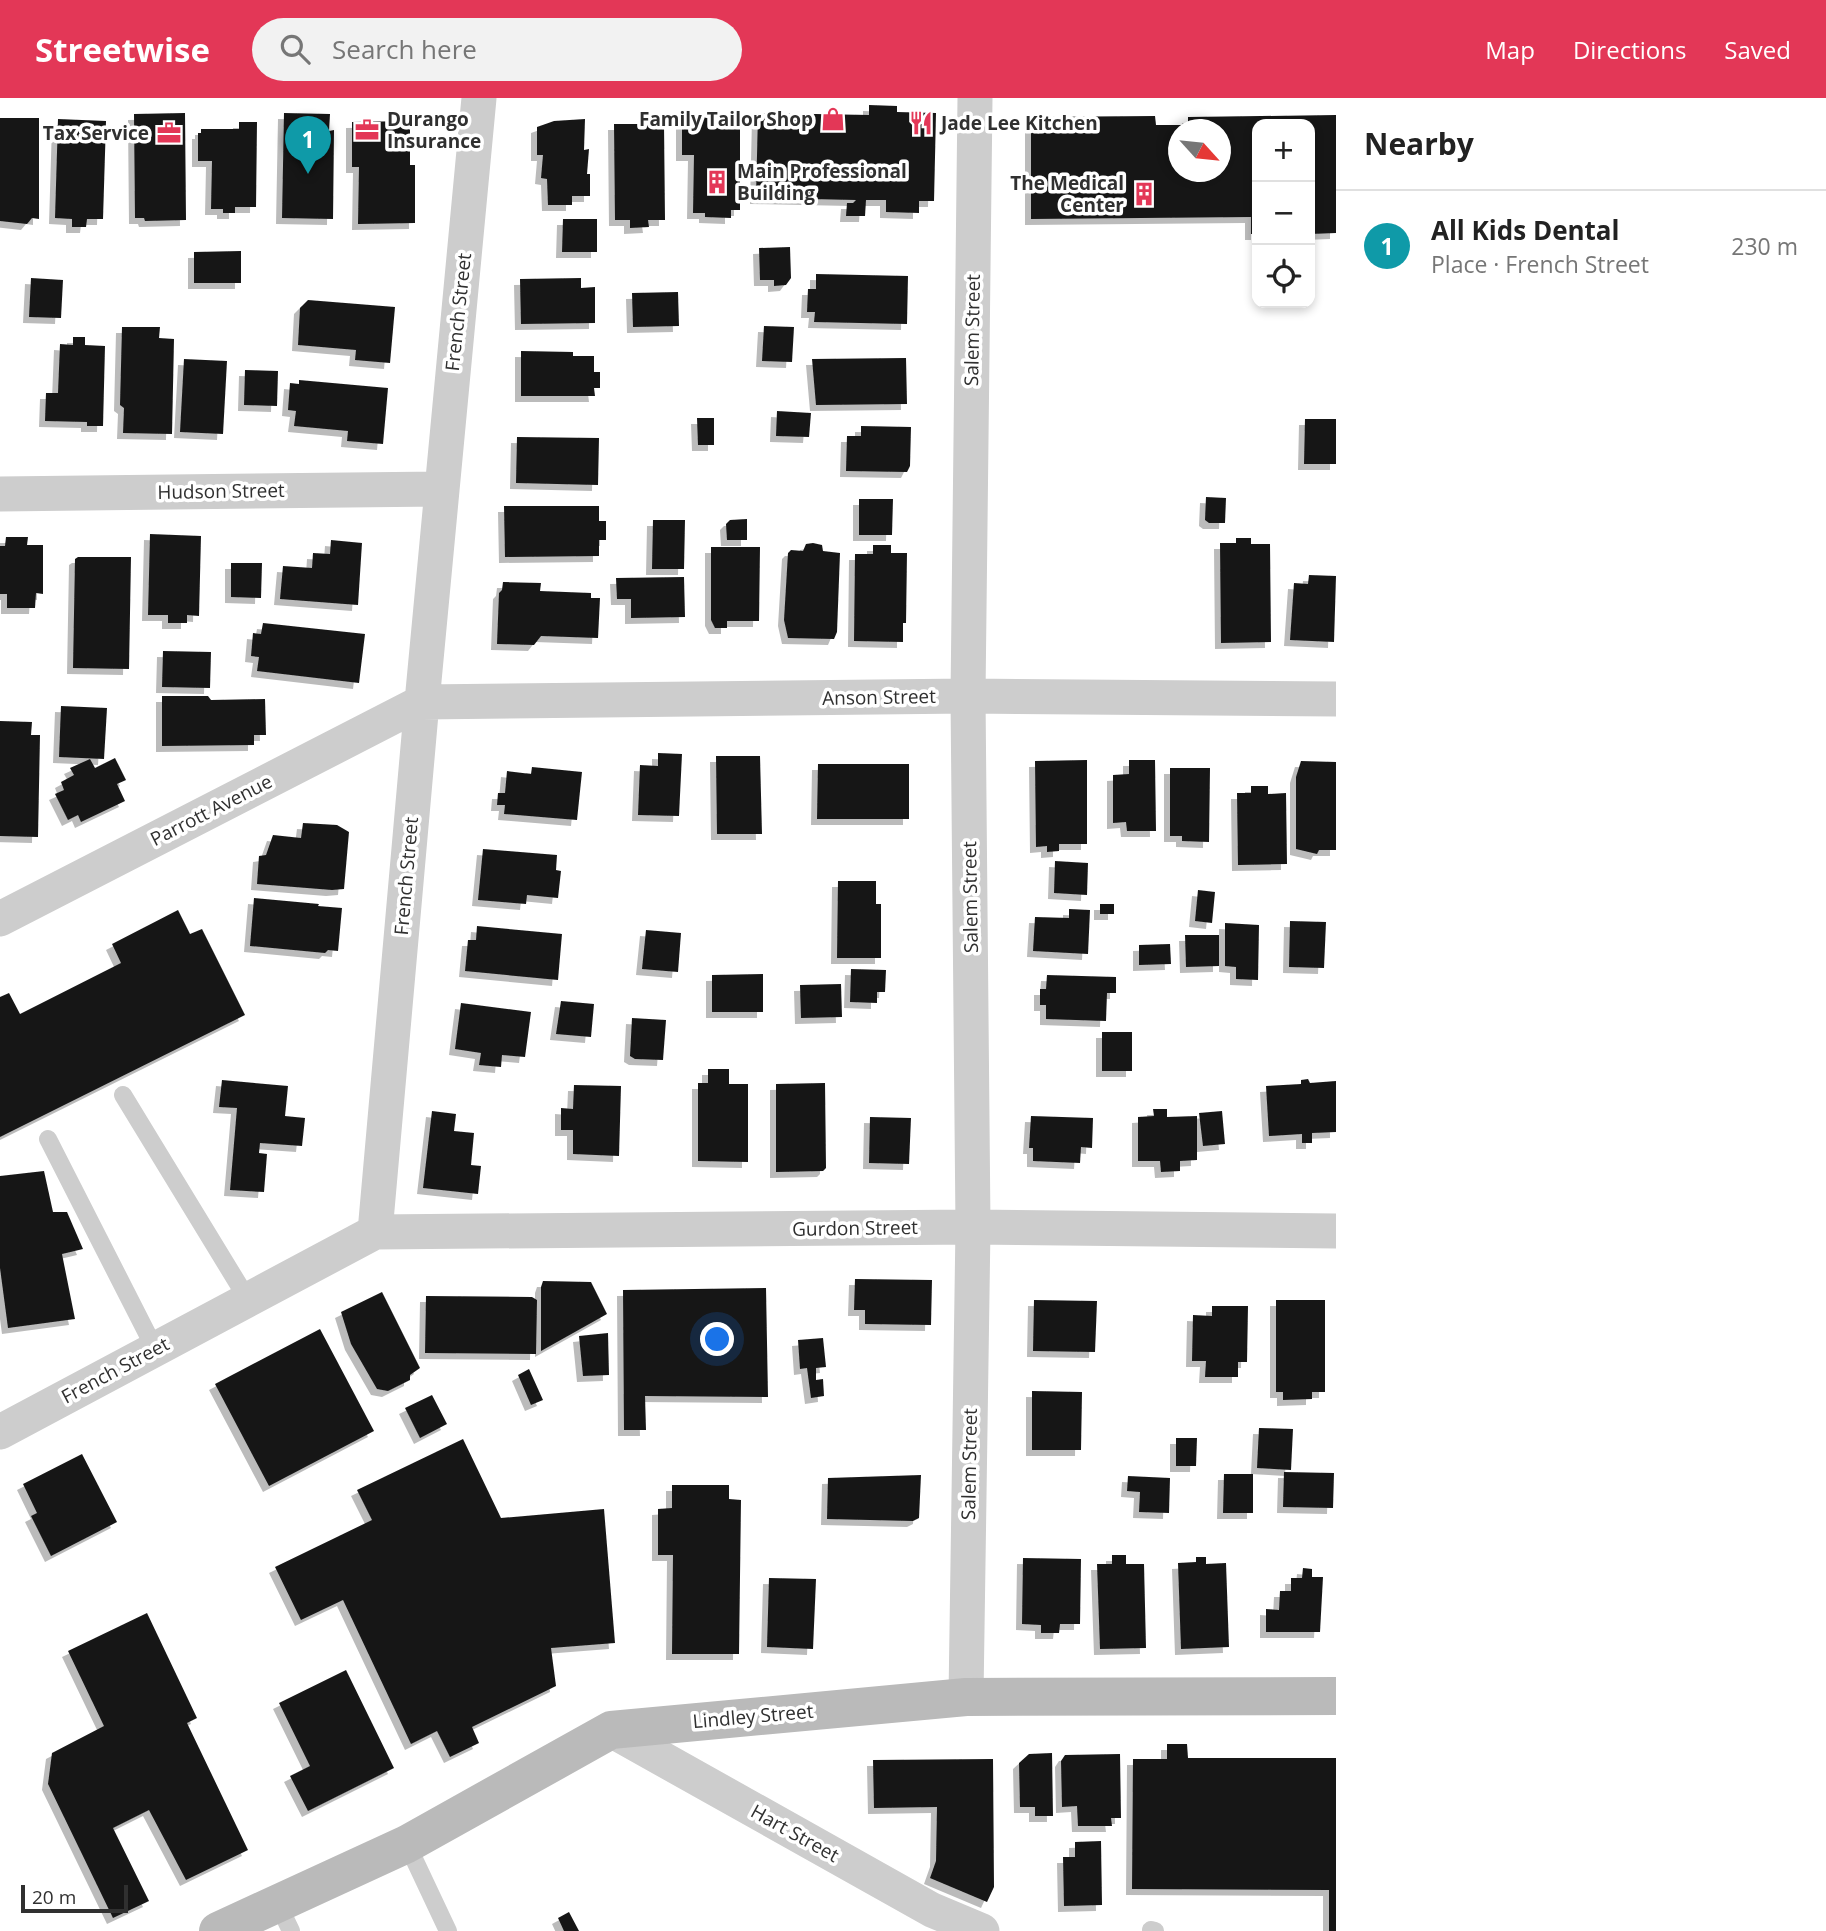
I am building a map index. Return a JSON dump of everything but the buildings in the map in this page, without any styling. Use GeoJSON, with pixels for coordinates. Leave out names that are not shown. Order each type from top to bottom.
{"type":"FeatureCollection","features":[{"type":"Feature","properties":{"kind":"main road","name":"Lindley Street"},"geometry":{"type":"LineString","coordinates":[[218,1931],[284,1917],[407,1844],[611,1730],[966,1697],[1336,1696]]}},
{"type":"Feature","properties":{"kind":"street","name":"French Street"},"geometry":{"type":"LineString","coordinates":[[0,1432],[375,1232],[441,489],[479,98]]}},
{"type":"Feature","properties":{"kind":"street","name":"Salem Street"},"geometry":{"type":"LineString","coordinates":[[966,1697],[973,1227],[968,696],[975,98]]}},
{"type":"Feature","properties":{"kind":"street","name":"Hudson Street"},"geometry":{"type":"LineString","coordinates":[[0,494],[441,489]]}},
{"type":"Feature","properties":{"kind":"street","name":"Anson Street"},"geometry":{"type":"LineString","coordinates":[[422,702],[968,696],[1336,699]]}},
{"type":"Feature","properties":{"kind":"street","name":"Parrott Avenue"},"geometry":{"type":"LineString","coordinates":[[0,919],[422,702]]}},
{"type":"Feature","properties":{"kind":"street","name":"Gurdon Street"},"geometry":{"type":"LineString","coordinates":[[375,1232],[973,1227],[1336,1231]]}},
{"type":"Feature","properties":{"kind":"street","name":"Hart Street"},"geometry":{"type":"LineString","coordinates":[[611,1730],[932,1910],[982,1931]]}},
{"type":"Feature","properties":{"kind":"lane"},"geometry":{"type":"LineString","coordinates":[[0,488],[0,494]]}},
{"type":"Feature","properties":{"kind":"lane"},"geometry":{"type":"LineString","coordinates":[[124,1095],[248,1300]]}},
{"type":"Feature","properties":{"kind":"lane"},"geometry":{"type":"LineString","coordinates":[[48,1139],[155,1349]]}},
{"type":"Feature","properties":{"kind":"lane"},"geometry":{"type":"LineString","coordinates":[[407,1844],[448,1931]]}},
{"type":"Feature","properties":{"kind":"place","name":"Family Tailor Shop"},"geometry":{"type":"Point","coordinates":[833,119]}},
{"type":"Feature","properties":{"kind":"place","name":"Jade Lee Kitchen"},"geometry":{"type":"Point","coordinates":[921,123]}},
{"type":"Feature","properties":{"kind":"place","name":"Durango Insurance"},"geometry":{"type":"Point","coordinates":[367,130]}},
{"type":"Feature","properties":{"kind":"place","name":"Tax Service"},"geometry":{"type":"Point","coordinates":[169,133]}},
{"type":"Feature","properties":{"kind":"place","name":"All Kids Dental"},"geometry":{"type":"Point","coordinates":[308,174]}},
{"type":"Feature","properties":{"kind":"place","name":"Main Professional Building"},"geometry":{"type":"Point","coordinates":[717,182]}},
{"type":"Feature","properties":{"kind":"place","name":"The Medical Center"},"geometry":{"type":"Point","coordinates":[1144,194]}}]}
